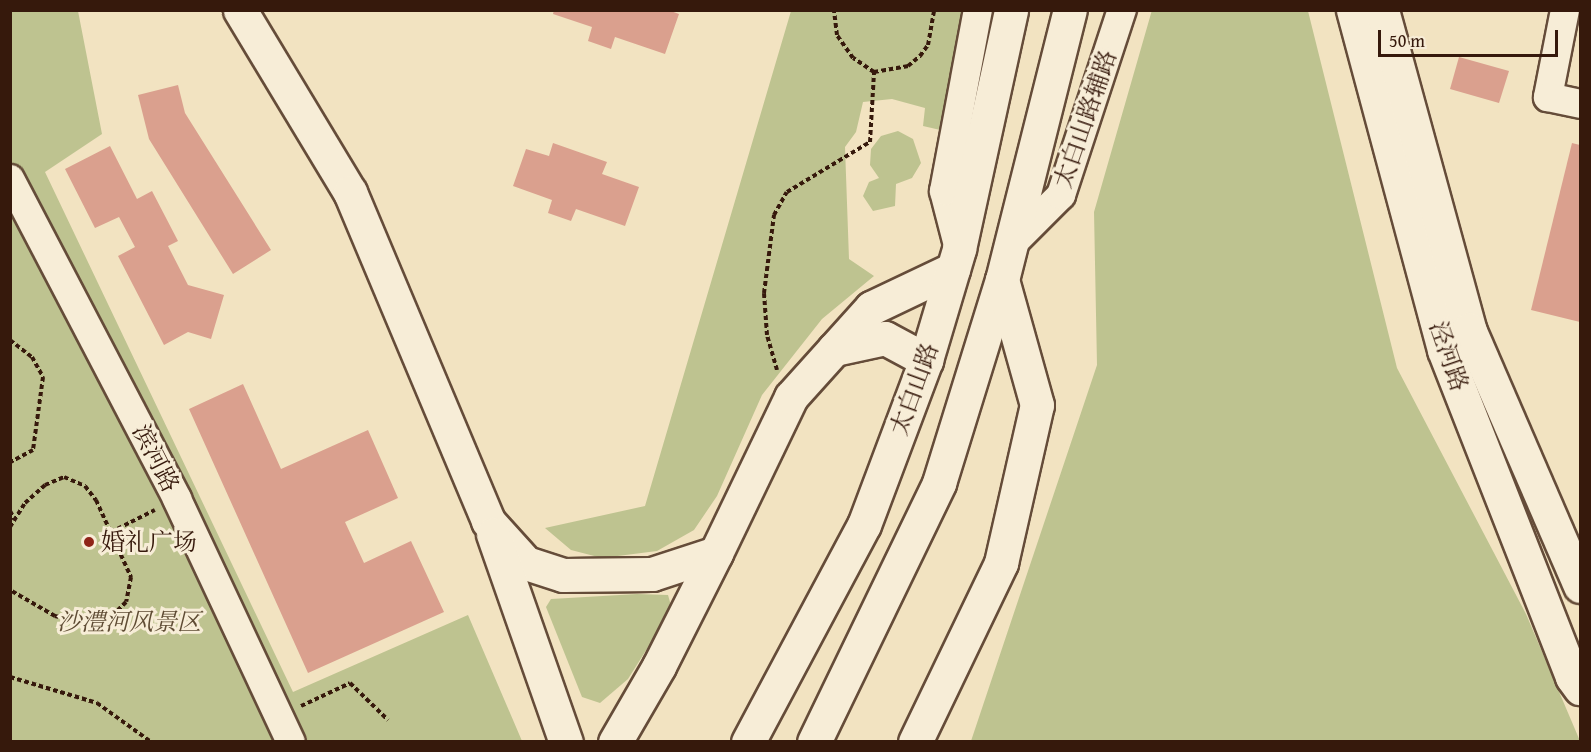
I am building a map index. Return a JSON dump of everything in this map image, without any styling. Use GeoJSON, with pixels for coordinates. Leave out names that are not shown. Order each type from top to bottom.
{"type":"FeatureCollection","features":[{"type":"Feature","properties":{"kind":"street"},"geometry":{"type":"LineString","coordinates":[[240,10],[350,192],[488,521],[566,741]]}},
{"type":"Feature","properties":{"kind":"street"},"geometry":{"type":"LineString","coordinates":[[615,741],[716,553],[791,398],[871,308],[956,259],[944,191],[978,10]]}},
{"type":"Feature","properties":{"kind":"street","name":"太白山路"},"geometry":{"type":"LineString","coordinates":[[748,741],[772,704],[864,525],[926,360],[956,259],[1011,10]]}},
{"type":"Feature","properties":{"kind":"street"},"geometry":{"type":"LineString","coordinates":[[814,741],[939,483],[1002,280],[1070,10]]}},
{"type":"Feature","properties":{"kind":"street","name":"太白山路辅路"},"geometry":{"type":"LineString","coordinates":[[1011,245],[1061,195],[1122,10]]}},
{"type":"Feature","properties":{"kind":"street","name":"泾河路"},"geometry":{"type":"LineString","coordinates":[[1353,10],[1444,350],[1576,683]]}},
{"type":"Feature","properties":{"kind":"street","name":"泾河路"},"geometry":{"type":"LineString","coordinates":[[1382,10],[1469,329],[1581,586]]}},
{"type":"Feature","properties":{"kind":"street"},"geometry":{"type":"LineString","coordinates":[[1565,10],[1548,96],[1581,104]]}},
{"type":"Feature","properties":{"kind":"street","name":"滨河路"},"geometry":{"type":"LineString","coordinates":[[10,179],[177,499],[285,729]]}},
{"type":"Feature","properties":{"kind":"street"},"geometry":{"type":"LineString","coordinates":[[915,741],[1001,563],[1037,405],[1002,280]]}},
{"type":"Feature","properties":{"kind":"street"},"geometry":{"type":"LineString","coordinates":[[834,349],[885,338],[926,360]]}},
{"type":"Feature","properties":{"kind":"street"},"geometry":{"type":"LineString","coordinates":[[488,521],[526,563],[562,575],[652,574],[716,553]]}},
{"type":"Feature","properties":{"kind":"path"},"geometry":{"type":"LineString","coordinates":[[834,10],[837,35],[853,58],[874,72],[908,66],[920,56],[928,45],[934,10]]}},
{"type":"Feature","properties":{"kind":"path"},"geometry":{"type":"LineString","coordinates":[[791,398],[772,361],[767,335],[765,293],[774,215],[787,192],[870,142],[874,72]]}},
{"type":"Feature","properties":{"kind":"path"},"geometry":{"type":"LineString","coordinates":[[10,340],[32,357],[43,377],[33,450],[10,462]]}},
{"type":"Feature","properties":{"kind":"path"},"geometry":{"type":"LineString","coordinates":[[10,527],[45,485],[64,477],[85,486],[111,532],[131,577],[126,603],[109,619],[88,623],[55,615],[10,590]]}},
{"type":"Feature","properties":{"kind":"path"},"geometry":{"type":"LineString","coordinates":[[111,532],[177,499]]}},
{"type":"Feature","properties":{"kind":"path"},"geometry":{"type":"LineString","coordinates":[[10,511],[15,520]]}},
{"type":"Feature","properties":{"kind":"path"},"geometry":{"type":"LineString","coordinates":[[10,677],[98,703],[151,741]]}},
{"type":"Feature","properties":{"kind":"path"},"geometry":{"type":"LineString","coordinates":[[285,729],[350,683],[388,720]]}},
{"type":"Feature","properties":{"kind":"green space"},"geometry":{"type":"Polygon","coordinates":[[[1152,10],[1308,11],[1397,368],[1526,614],[1580,741],[971,741],[1097,365],[1094,212],[1152,10]]]}},
{"type":"Feature","properties":{"kind":"green space","name":"沙澧河风景区"},"geometry":{"type":"Polygon","coordinates":[[[10,11],[78,11],[102,134],[45,172],[293,692],[468,615],[522,741],[11,741],[10,11]]]}},
{"type":"Feature","properties":{"kind":"green space"},"geometry":{"type":"Polygon","coordinates":[[[791,11],[972,11],[949,132],[923,126],[925,108],[892,99],[863,102],[856,132],[845,147],[849,259],[874,276],[822,319],[762,395],[717,496],[694,530],[657,551],[602,558],[571,550],[545,528],[645,506],[791,11]]]}},
{"type":"Feature","properties":{"kind":"green space"},"geometry":{"type":"Polygon","coordinates":[[[898,131],[913,139],[921,163],[912,178],[896,184],[895,206],[873,211],[863,196],[869,182],[879,178],[870,165],[871,149],[881,136],[898,131]]]}},
{"type":"Feature","properties":{"kind":"green space"},"geometry":{"type":"Polygon","coordinates":[[[637,594],[668,595],[672,609],[628,679],[600,703],[582,697],[546,607],[551,599],[637,594]]]}},
{"type":"Feature","properties":{"kind":"building"},"geometry":{"type":"Polygon","coordinates":[[[554,10],[668,10],[679,14],[665,54],[615,37],[611,49],[588,41],[592,27],[553,14],[554,10]]]}},
{"type":"Feature","properties":{"kind":"building"},"geometry":{"type":"Polygon","coordinates":[[[1459,57],[1509,71],[1499,103],[1450,89],[1459,57]]]}},
{"type":"Feature","properties":{"kind":"building"},"geometry":{"type":"Polygon","coordinates":[[[178,85],[185,113],[271,250],[233,274],[149,139],[138,95],[178,85]]]}},
{"type":"Feature","properties":{"kind":"building"},"geometry":{"type":"Polygon","coordinates":[[[553,143],[607,162],[602,174],[639,187],[625,226],[576,209],[571,221],[548,213],[552,200],[513,186],[526,149],[549,156],[553,143]]]}},
{"type":"Feature","properties":{"kind":"building"},"geometry":{"type":"Polygon","coordinates":[[[1572,143],[1580,145],[1580,322],[1531,310],[1572,143]]]}},
{"type":"Feature","properties":{"kind":"building"},"geometry":{"type":"Polygon","coordinates":[[[110,146],[137,199],[152,191],[178,241],[168,246],[188,285],[224,295],[211,339],[188,332],[164,345],[118,256],[135,247],[119,217],[95,228],[65,169],[110,146]]]}},
{"type":"Feature","properties":{"kind":"building"},"geometry":{"type":"Polygon","coordinates":[[[243,384],[281,469],[368,430],[398,498],[345,522],[364,563],[411,541],[444,612],[308,673],[189,409],[243,384]]]}},
{"type":"Feature","properties":{"kind":"place","name":"婚礼广场"},"geometry":{"type":"Point","coordinates":[89,542]}}]}
